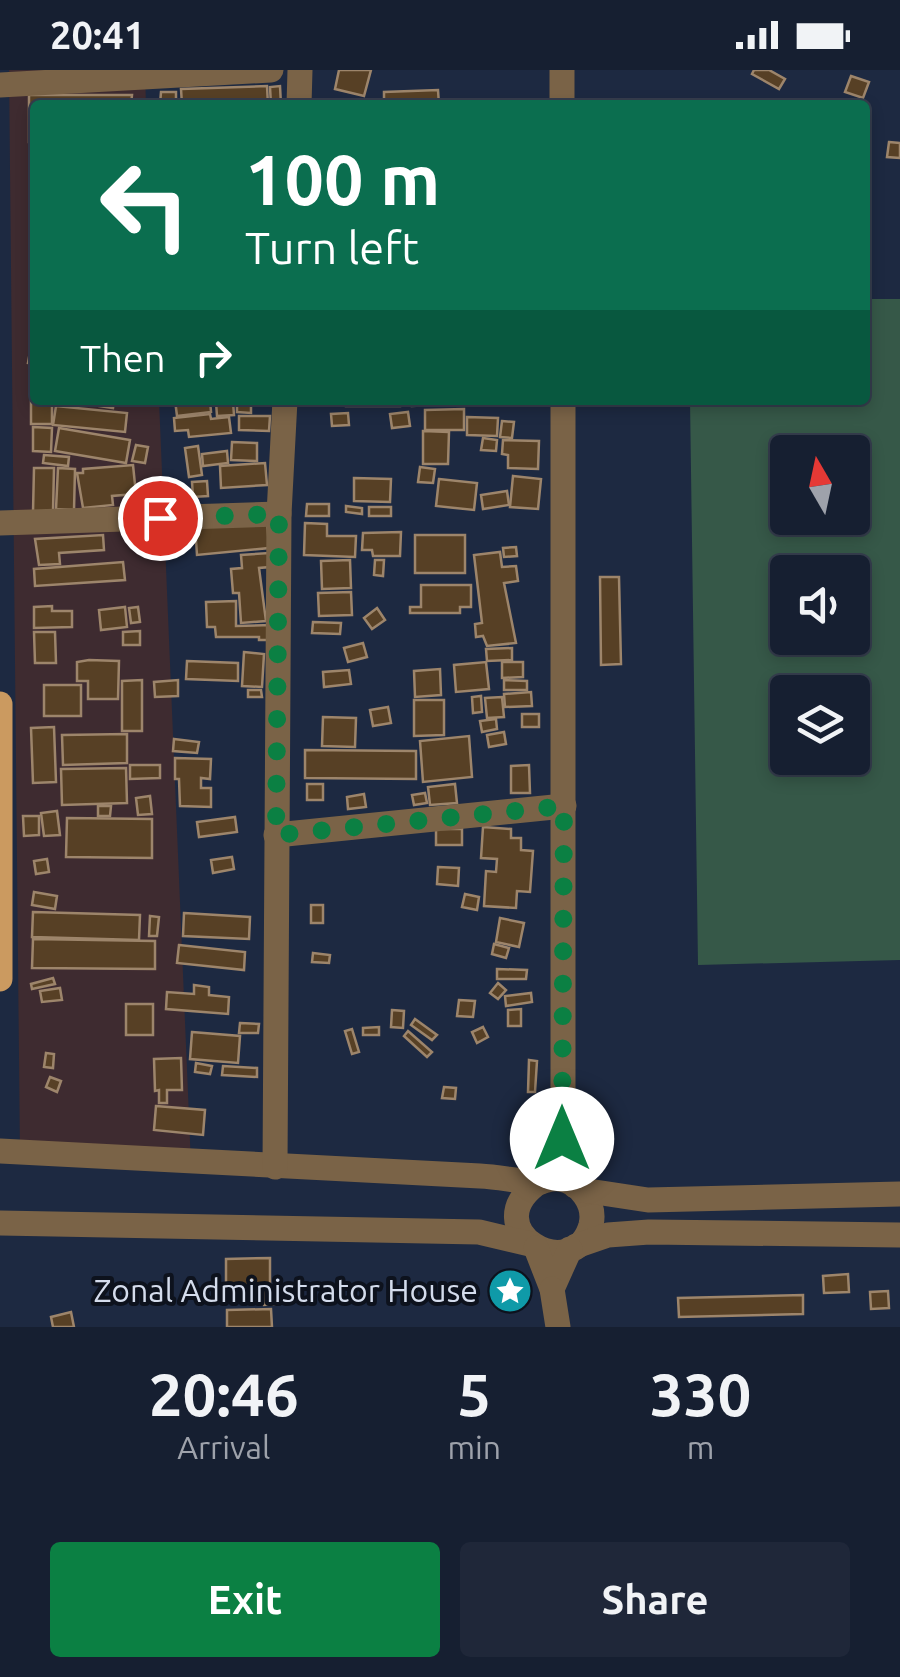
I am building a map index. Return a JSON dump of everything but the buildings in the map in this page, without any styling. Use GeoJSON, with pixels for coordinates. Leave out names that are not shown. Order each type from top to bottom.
{"type":"FeatureCollection","features":[{"type":"Feature","properties":{"kind":"main road"},"geometry":{"type":"LineString","coordinates":[[0,704],[0,979]]}},
{"type":"Feature","properties":{"kind":"street"},"geometry":{"type":"LineString","coordinates":[[0,85],[271,70]]}},
{"type":"Feature","properties":{"kind":"street"},"geometry":{"type":"LineString","coordinates":[[299,100],[300,70]]}},
{"type":"Feature","properties":{"kind":"street"},"geometry":{"type":"LineString","coordinates":[[562,70],[562,100]]}},
{"type":"Feature","properties":{"kind":"street"},"geometry":{"type":"LineString","coordinates":[[275,1167],[279,514],[285,405]]}},
{"type":"Feature","properties":{"kind":"street"},"geometry":{"type":"LineString","coordinates":[[552,1289],[573,1248],[590,1226],[592,1213],[578,1188],[562,1139],[563,405]]}},
{"type":"Feature","properties":{"kind":"street"},"geometry":{"type":"LineString","coordinates":[[0,523],[279,514]]}},
{"type":"Feature","properties":{"kind":"street"},"geometry":{"type":"LineString","coordinates":[[276,835],[564,806]]}},
{"type":"Feature","properties":{"kind":"street"},"geometry":{"type":"LineString","coordinates":[[558,1327],[552,1289],[533,1246],[522,1236],[517,1212],[527,1191],[540,1182],[562,1139]]}},
{"type":"Feature","properties":{"kind":"street"},"geometry":{"type":"LineString","coordinates":[[0,1151],[540,1182],[559,1179],[578,1188],[648,1200],[900,1194]]}},
{"type":"Feature","properties":{"kind":"street"},"geometry":{"type":"LineString","coordinates":[[0,1223],[478,1232],[552,1253],[608,1235],[649,1232],[900,1235]]}},
{"type":"Feature","properties":{"kind":"shaded area"},"geometry":{"type":"Polygon","coordinates":[[[9,70],[145,70],[146,100],[30,100],[30,405],[159,405],[191,1165],[20,1157],[9,70]]]}},
{"type":"Feature","properties":{"kind":"green space"},"geometry":{"type":"Polygon","coordinates":[[[870,299],[900,299],[900,960],[698,965],[690,405],[870,405],[870,299]]]}},
{"type":"Feature","properties":{"kind":"place","name":"Zonal Administrator House"},"geometry":{"type":"Point","coordinates":[510,1291]}},
{"type":"Feature","properties":{"kind":"route"},"geometry":{"type":"LineString","coordinates":[[160,518],[279,514],[276,835],[564,806],[562,1139]]}}]}
